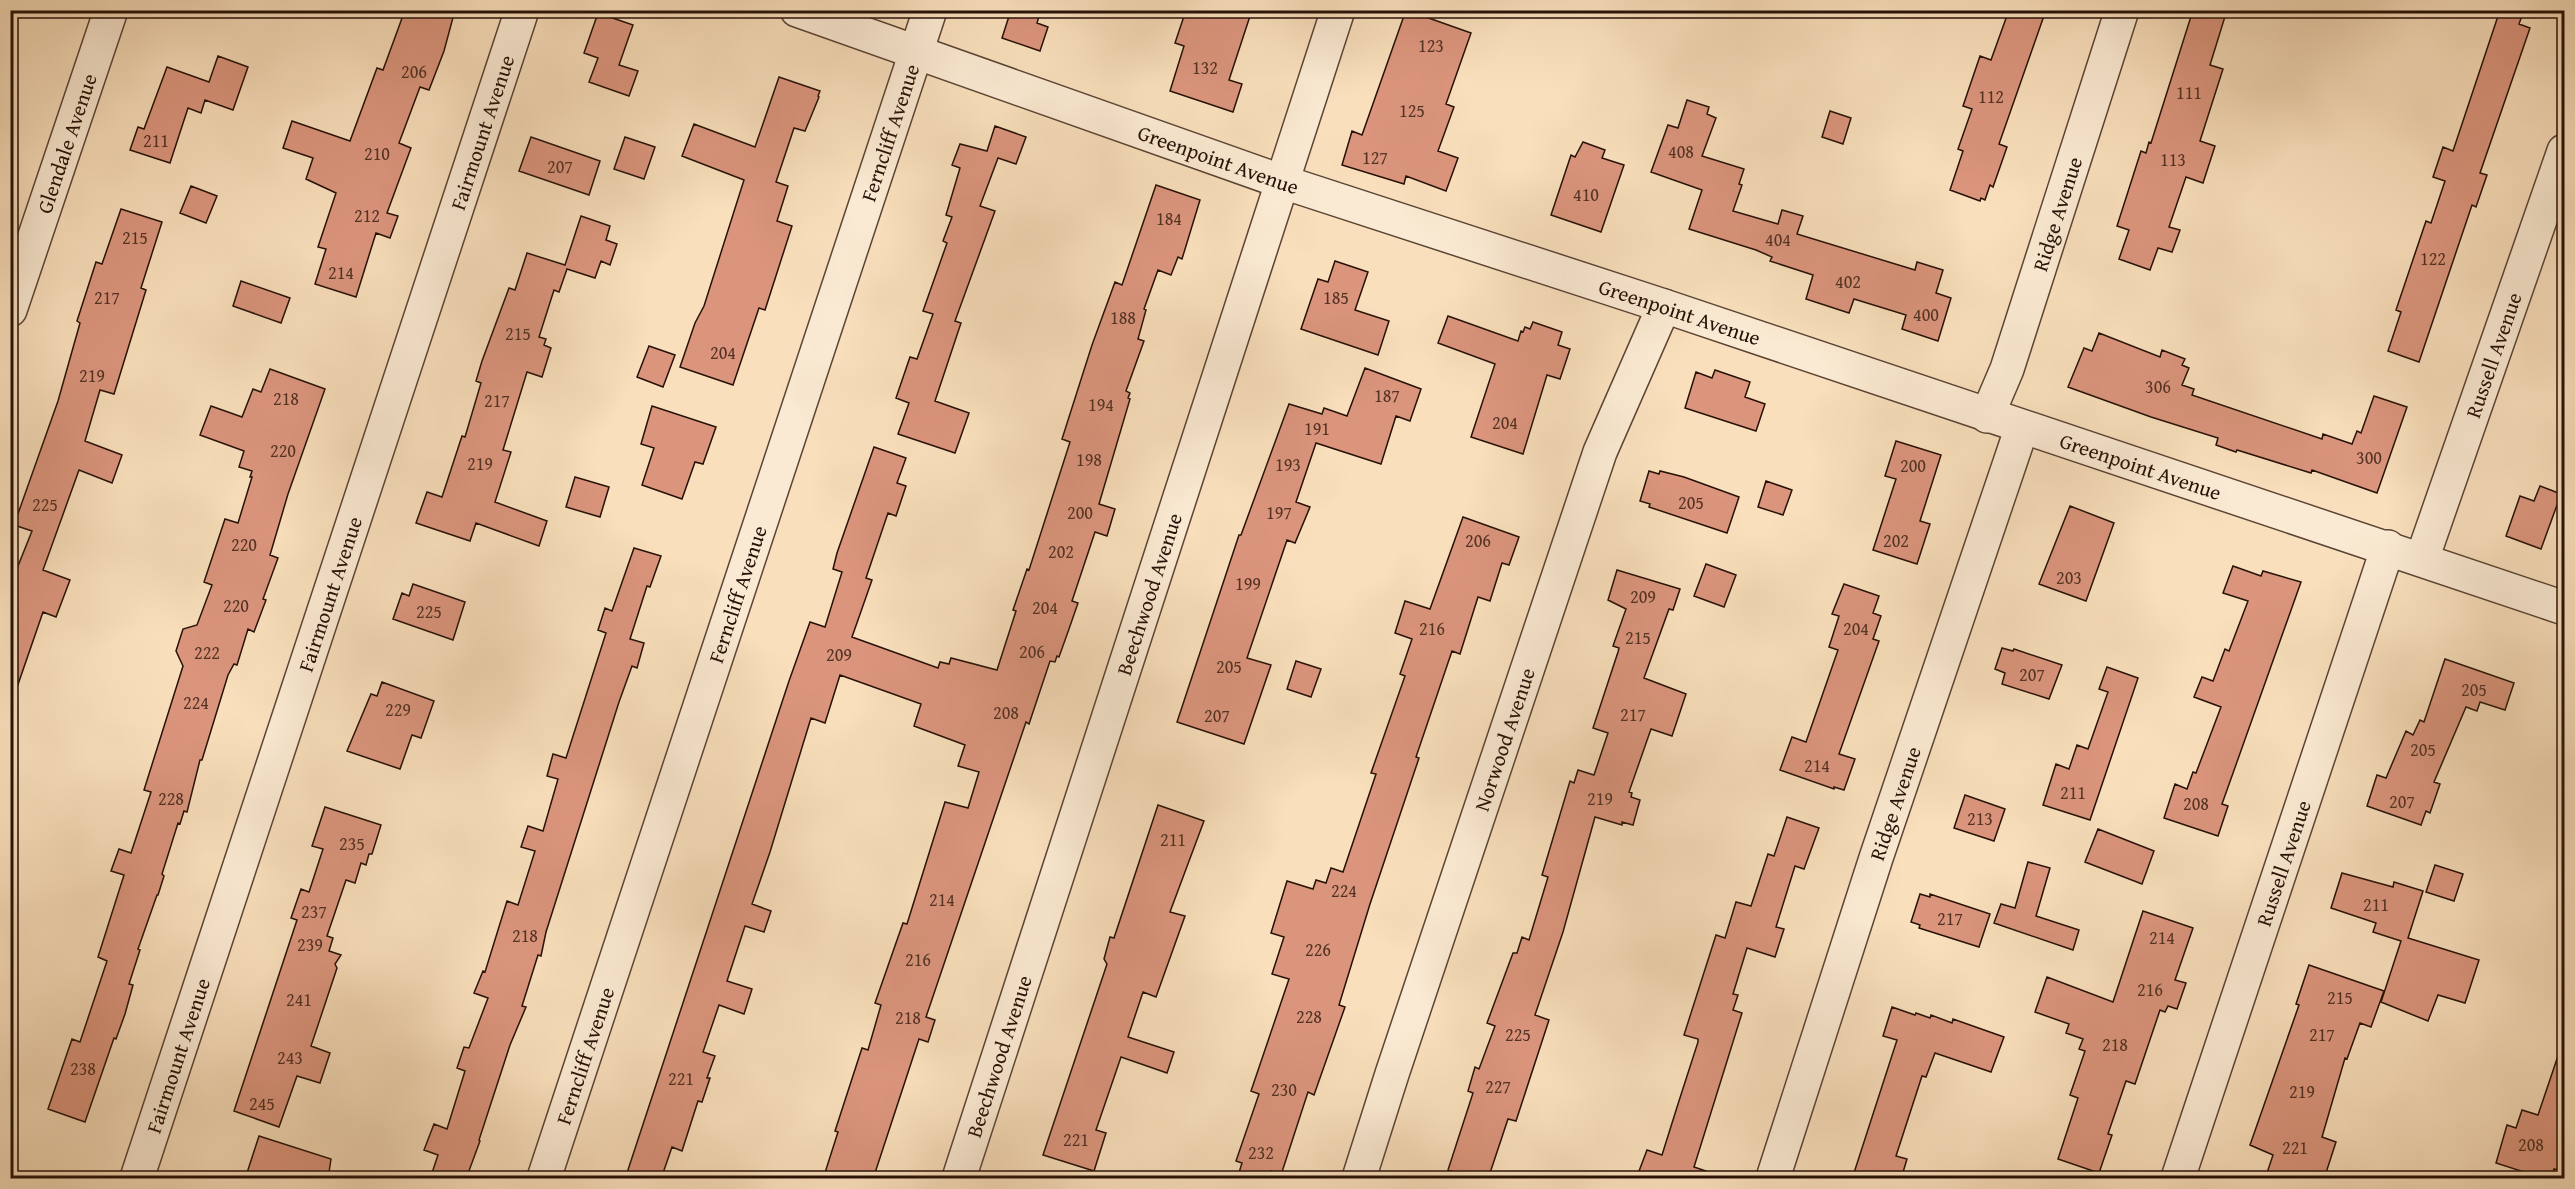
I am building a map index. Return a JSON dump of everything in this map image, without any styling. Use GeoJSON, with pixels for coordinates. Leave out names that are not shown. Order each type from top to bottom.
{"type":"FeatureCollection","features":[{"type":"Feature","properties":{"kind":"street","name":"Glendale Avenue"},"geometry":{"type":"LineString","coordinates":[[10,310],[111,10]]}},
{"type":"Feature","properties":{"kind":"street","name":"Fairmount Avenue"},"geometry":{"type":"LineString","coordinates":[[137,1179],[522,10]]}},
{"type":"Feature","properties":{"kind":"street","name":"Greenpoint Avenue"},"geometry":{"type":"LineString","coordinates":[[797,10],[1283,182],[1664,306],[2565,608]]}},
{"type":"Feature","properties":{"kind":"street","name":"Ferncliff Avenue"},"geometry":{"type":"LineString","coordinates":[[544,1179],[930,10]]}},
{"type":"Feature","properties":{"kind":"street","name":"Beechwood Avenue"},"geometry":{"type":"LineString","coordinates":[[959,1179],[1338,10]]}},
{"type":"Feature","properties":{"kind":"street","name":"Ridge Avenue"},"geometry":{"type":"LineString","coordinates":[[1987,416],[2007,369],[2122,10]]}},
{"type":"Feature","properties":{"kind":"street","name":"Russell Avenue"},"geometry":{"type":"LineString","coordinates":[[2422,559],[2565,152]]}},
{"type":"Feature","properties":{"kind":"street","name":"Norwood Avenue"},"geometry":{"type":"LineString","coordinates":[[1359,1179],[1600,452],[1664,306]]}},
{"type":"Feature","properties":{"kind":"street","name":"Ridge Avenue"},"geometry":{"type":"LineString","coordinates":[[1773,1179],[1876,858],[2022,427]]}},
{"type":"Feature","properties":{"kind":"street","name":"Russell Avenue"},"geometry":{"type":"LineString","coordinates":[[2178,1179],[2388,547]]}},
{"type":"Feature","properties":{"kind":"building"},"geometry":{"type":"Polygon","coordinates":[[[405,10],[455,10],[444,51],[429,90],[420,87],[399,143],[411,148],[387,213],[398,216],[390,238],[376,233],[356,297],[315,284],[326,249],[318,247],[336,193],[306,179],[313,158],[283,148],[292,121],[350,141],[377,68],[383,70],[405,10]]]}},
{"type":"Feature","properties":{"kind":"building"},"geometry":{"type":"Polygon","coordinates":[[[1011,10],[1041,10],[1037,23],[1048,27],[1040,51],[1002,38],[1011,10]]]}},
{"type":"Feature","properties":{"kind":"building"},"geometry":{"type":"Polygon","coordinates":[[[1186,10],[1252,10],[1229,80],[1242,84],[1233,112],[1170,91],[1184,46],[1175,43],[1186,10]]]}},
{"type":"Feature","properties":{"kind":"building"},"geometry":{"type":"Polygon","coordinates":[[[1406,10],[1471,33],[1446,104],[1454,107],[1438,151],[1458,158],[1446,191],[1406,176],[1404,184],[1342,165],[1352,131],[1362,135],[1406,10]]]}},
{"type":"Feature","properties":{"kind":"building"},"geometry":{"type":"Polygon","coordinates":[[[2009,10],[2046,10],[1999,144],[2007,147],[1993,187],[1990,185],[1985,200],[1981,198],[1980,201],[1950,190],[1963,151],[1958,149],[1972,109],[1963,106],[1980,56],[1991,60],[2009,10]]]}},
{"type":"Feature","properties":{"kind":"building"},"geometry":{"type":"Polygon","coordinates":[[[2193,10],[2227,10],[2210,65],[2223,69],[2200,141],[2215,146],[2203,183],[2186,177],[2169,227],[2180,230],[2172,252],[2158,248],[2150,270],[2119,259],[2129,230],[2117,226],[2141,151],[2146,153],[2149,142],[2151,143],[2193,10]]]}},
{"type":"Feature","properties":{"kind":"building"},"geometry":{"type":"Polygon","coordinates":[[[2500,10],[2524,10],[2519,24],[2530,28],[2480,173],[2487,175],[2476,207],[2472,205],[2419,362],[2388,351],[2401,312],[2396,310],[2426,221],[2431,223],[2445,181],[2433,177],[2443,147],[2453,151],[2500,10]]]}},
{"type":"Feature","properties":{"kind":"building"},"geometry":{"type":"Polygon","coordinates":[[[598,13],[633,25],[619,65],[638,71],[629,96],[589,82],[598,58],[584,53],[598,13]]]}},
{"type":"Feature","properties":{"kind":"building"},"geometry":{"type":"Polygon","coordinates":[[[218,56],[248,67],[233,110],[205,100],[201,113],[188,108],[170,163],[130,150],[138,127],[144,129],[167,67],[209,82],[218,56]]]}},
{"type":"Feature","properties":{"kind":"building"},"geometry":{"type":"Polygon","coordinates":[[[779,77],[820,91],[805,131],[794,128],[776,182],[788,186],[777,221],[792,226],[765,310],[759,308],[733,385],[680,367],[695,323],[704,306],[744,180],[682,156],[694,124],[755,147],[779,77]]]}},
{"type":"Feature","properties":{"kind":"building"},"geometry":{"type":"Polygon","coordinates":[[[1687,100],[1709,107],[1707,114],[1716,118],[1702,156],[1744,169],[1739,184],[1742,185],[1733,211],[1778,224],[1782,210],[1803,216],[1797,234],[1915,270],[1917,262],[1943,270],[1936,293],[1951,298],[1938,341],[1902,329],[1906,315],[1854,299],[1849,313],[1806,299],[1813,275],[1770,261],[1772,257],[1756,250],[1689,229],[1702,190],[1651,172],[1668,125],[1678,128],[1687,100]]]}},
{"type":"Feature","properties":{"kind":"building"},"geometry":{"type":"Polygon","coordinates":[[[1830,111],[1851,118],[1843,144],[1822,137],[1830,111]]]}},
{"type":"Feature","properties":{"kind":"building"},"geometry":{"type":"Polygon","coordinates":[[[995,126],[1026,137],[1016,164],[998,158],[980,206],[995,211],[955,321],[961,323],[935,401],[969,413],[955,453],[898,434],[909,403],[896,398],[910,357],[917,359],[933,314],[923,311],[947,243],[943,241],[952,217],[946,215],[960,168],[952,165],[960,144],[987,151],[995,126]]]}},
{"type":"Feature","properties":{"kind":"building"},"geometry":{"type":"Polygon","coordinates":[[[531,137],[600,161],[589,195],[519,171],[531,137]]]}},
{"type":"Feature","properties":{"kind":"building"},"geometry":{"type":"Polygon","coordinates":[[[625,137],[655,147],[644,179],[614,169],[625,137]]]}},
{"type":"Feature","properties":{"kind":"building"},"geometry":{"type":"Polygon","coordinates":[[[1583,142],[1605,150],[1602,158],[1624,165],[1601,232],[1551,215],[1571,155],[1575,157],[1583,142]]]}},
{"type":"Feature","properties":{"kind":"building"},"geometry":{"type":"Polygon","coordinates":[[[1156,185],[1200,200],[1182,259],[1178,257],[1171,275],[1158,270],[1144,309],[1146,310],[1138,339],[1144,341],[1126,391],[1130,393],[1128,398],[1130,399],[1099,504],[1115,509],[1107,536],[1095,532],[1072,601],[1078,603],[1059,657],[1057,656],[1055,662],[1050,661],[1029,724],[1026,722],[926,1017],[935,1020],[928,1042],[919,1039],[873,1179],[823,1179],[838,1132],[835,1131],[862,1048],[868,1050],[881,1005],[875,1003],[903,923],[907,924],[945,802],[968,808],[979,772],[958,766],[965,745],[914,726],[921,704],[840,675],[825,723],[811,718],[752,904],[771,911],[764,932],[745,926],[727,981],[752,989],[744,1014],[719,1005],[703,1052],[715,1056],[707,1078],[710,1078],[702,1102],[698,1101],[682,1151],[672,1147],[661,1179],[625,1179],[810,622],[825,627],[842,572],[833,569],[837,553],[874,447],[906,458],[897,483],[906,486],[896,516],[888,513],[866,578],[872,580],[852,637],[938,668],[940,662],[949,664],[951,658],[997,670],[1016,611],[1013,610],[1027,569],[1029,570],[1070,442],[1062,439],[1092,345],[1115,282],[1122,285],[1156,185]]]}},
{"type":"Feature","properties":{"kind":"building"},"geometry":{"type":"Polygon","coordinates":[[[191,186],[217,196],[206,223],[180,213],[191,186]]]}},
{"type":"Feature","properties":{"kind":"building"},"geometry":{"type":"Polygon","coordinates":[[[121,209],[162,222],[141,288],[146,290],[114,394],[100,390],[85,441],[122,455],[112,483],[79,470],[43,570],[70,580],[56,617],[43,612],[14,696],[10,695],[10,586],[32,531],[14,525],[58,401],[80,323],[77,321],[96,262],[102,264],[121,209]]]}},
{"type":"Feature","properties":{"kind":"building"},"geometry":{"type":"Polygon","coordinates":[[[581,216],[610,226],[606,240],[617,244],[610,265],[601,261],[595,278],[567,269],[559,292],[554,290],[539,337],[546,339],[544,345],[551,348],[542,377],[527,372],[503,450],[511,452],[495,502],[547,521],[539,546],[476,523],[470,541],[416,523],[427,492],[442,497],[462,436],[465,437],[481,383],[476,381],[482,361],[509,288],[515,290],[527,253],[565,265],[581,216]]]}},
{"type":"Feature","properties":{"kind":"building"},"geometry":{"type":"Polygon","coordinates":[[[1335,261],[1368,272],[1355,310],[1389,321],[1378,355],[1301,329],[1318,279],[1328,282],[1335,261]]]}},
{"type":"Feature","properties":{"kind":"building"},"geometry":{"type":"Polygon","coordinates":[[[241,281],[290,298],[281,323],[233,306],[241,281]]]}},
{"type":"Feature","properties":{"kind":"building"},"geometry":{"type":"Polygon","coordinates":[[[1448,316],[1518,341],[1521,331],[1523,332],[1525,327],[1530,329],[1533,322],[1562,332],[1558,345],[1570,349],[1560,379],[1547,375],[1523,454],[1471,437],[1495,364],[1438,343],[1448,316]]]}},
{"type":"Feature","properties":{"kind":"building"},"geometry":{"type":"Polygon","coordinates":[[[2099,333],[2160,357],[2162,350],[2185,359],[2182,365],[2189,368],[2182,385],[2194,389],[2192,395],[2322,439],[2323,434],[2352,444],[2357,431],[2361,433],[2374,396],[2407,407],[2377,493],[2312,470],[2311,473],[2237,450],[2236,452],[2216,445],[2218,438],[2068,387],[2084,348],[2092,351],[2099,333]]]}},
{"type":"Feature","properties":{"kind":"building"},"geometry":{"type":"Polygon","coordinates":[[[649,346],[675,355],[663,387],[637,377],[649,346]]]}},
{"type":"Feature","properties":{"kind":"building"},"geometry":{"type":"Polygon","coordinates":[[[1365,368],[1421,389],[1410,421],[1396,416],[1381,464],[1316,443],[1296,502],[1310,507],[1295,543],[1287,540],[1247,658],[1271,665],[1244,744],[1177,722],[1239,535],[1241,535],[1289,404],[1322,414],[1324,408],[1347,416],[1365,368]]]}},
{"type":"Feature","properties":{"kind":"building"},"geometry":{"type":"Polygon","coordinates":[[[270,369],[325,389],[288,494],[270,555],[278,558],[263,599],[266,600],[254,632],[248,629],[237,665],[234,664],[228,675],[202,760],[200,760],[187,812],[184,811],[180,824],[178,823],[158,895],[138,949],[140,950],[129,984],[133,985],[125,1014],[116,1039],[114,1038],[85,1122],[48,1109],[72,1039],[80,1042],[107,961],[98,957],[124,875],[111,871],[119,849],[131,853],[151,792],[144,790],[183,666],[176,651],[183,629],[197,625],[212,585],[204,582],[225,519],[238,523],[252,477],[250,477],[252,471],[239,467],[244,451],[200,435],[211,406],[242,417],[253,389],[261,392],[270,369]]]}},
{"type":"Feature","properties":{"kind":"building"},"geometry":{"type":"Polygon","coordinates":[[[1715,370],[1750,382],[1745,397],[1765,404],[1756,431],[1685,408],[1696,372],[1712,378],[1715,370]]]}},
{"type":"Feature","properties":{"kind":"building"},"geometry":{"type":"Polygon","coordinates":[[[652,406],[716,427],[703,464],[695,462],[682,499],[642,485],[654,448],[641,444],[652,406]]]}},
{"type":"Feature","properties":{"kind":"building"},"geometry":{"type":"Polygon","coordinates":[[[1896,441],[1941,455],[1920,521],[1930,524],[1917,564],[1873,550],[1896,479],[1885,476],[1896,441]]]}},
{"type":"Feature","properties":{"kind":"building"},"geometry":{"type":"Polygon","coordinates":[[[1649,471],[1659,474],[1660,471],[1684,477],[1739,497],[1727,533],[1649,507],[1650,504],[1640,501],[1649,471]]]}},
{"type":"Feature","properties":{"kind":"building"},"geometry":{"type":"Polygon","coordinates":[[[575,477],[609,487],[600,517],[566,507],[575,477]]]}},
{"type":"Feature","properties":{"kind":"building"},"geometry":{"type":"Polygon","coordinates":[[[1766,481],[1792,490],[1783,515],[1758,507],[1766,481]]]}},
{"type":"Feature","properties":{"kind":"building"},"geometry":{"type":"Polygon","coordinates":[[[2540,486],[2561,494],[2541,549],[2506,536],[2520,496],[2534,501],[2540,486]]]}},
{"type":"Feature","properties":{"kind":"building"},"geometry":{"type":"Polygon","coordinates":[[[2070,506],[2114,523],[2086,601],[2039,584],[2070,506]]]}},
{"type":"Feature","properties":{"kind":"building"},"geometry":{"type":"Polygon","coordinates":[[[1463,517],[1519,537],[1509,565],[1502,563],[1490,601],[1478,597],[1460,654],[1452,651],[1416,757],[1419,758],[1339,1005],[1345,1007],[1314,1095],[1308,1092],[1281,1175],[1271,1171],[1269,1179],[1237,1179],[1242,1163],[1236,1161],[1259,1094],[1251,1091],[1289,979],[1272,974],[1284,937],[1271,933],[1287,881],[1313,889],[1316,880],[1326,883],[1331,868],[1343,872],[1376,774],[1371,773],[1405,676],[1400,674],[1412,639],[1395,633],[1405,601],[1430,609],[1463,517]]]}},
{"type":"Feature","properties":{"kind":"building"},"geometry":{"type":"Polygon","coordinates":[[[634,548],[661,556],[650,587],[647,586],[630,639],[644,643],[637,668],[632,666],[619,702],[546,932],[541,956],[538,955],[522,1006],[526,1007],[510,1045],[466,1179],[430,1179],[438,1155],[424,1150],[434,1124],[447,1129],[465,1071],[457,1068],[464,1047],[469,1048],[488,998],[474,993],[483,971],[485,972],[507,901],[518,905],[535,851],[521,847],[528,826],[543,831],[558,779],[547,776],[553,754],[566,758],[606,633],[598,630],[605,608],[612,611],[634,548]]]}},
{"type":"Feature","properties":{"kind":"building"},"geometry":{"type":"Polygon","coordinates":[[[1706,564],[1736,575],[1724,607],[1694,596],[1706,564]]]}},
{"type":"Feature","properties":{"kind":"building"},"geometry":{"type":"Polygon","coordinates":[[[2233,566],[2261,576],[2263,571],[2301,582],[2222,804],[2228,806],[2218,836],[2164,818],[2175,784],[2187,789],[2193,772],[2196,773],[2221,707],[2194,697],[2202,677],[2213,681],[2225,649],[2229,651],[2248,601],[2223,593],[2233,566]]]}},
{"type":"Feature","properties":{"kind":"building"},"geometry":{"type":"Polygon","coordinates":[[[1617,570],[1680,589],[1673,610],[1669,609],[1644,678],[1686,694],[1672,736],[1651,729],[1629,792],[1632,793],[1631,797],[1640,800],[1633,825],[1622,822],[1622,825],[1595,817],[1563,932],[1535,1015],[1549,1020],[1516,1121],[1508,1119],[1488,1179],[1473,1179],[1448,1170],[1473,1093],[1468,1091],[1475,1067],[1479,1069],[1495,1026],[1487,1023],[1513,953],[1517,953],[1522,937],[1529,940],[1548,877],[1542,875],[1570,781],[1574,783],[1578,770],[1594,775],[1608,733],[1593,728],[1618,652],[1619,648],[1613,646],[1626,609],[1608,600],[1617,570]]]}},
{"type":"Feature","properties":{"kind":"building"},"geometry":{"type":"Polygon","coordinates":[[[413,584],[465,602],[453,640],[393,619],[402,593],[409,596],[413,584]]]}},
{"type":"Feature","properties":{"kind":"building"},"geometry":{"type":"Polygon","coordinates":[[[1844,584],[1879,596],[1873,613],[1881,616],[1873,639],[1879,641],[1839,754],[1855,759],[1844,790],[1834,787],[1834,789],[1780,770],[1792,737],[1806,742],[1838,650],[1829,647],[1839,616],[1832,614],[1844,584]]]}},
{"type":"Feature","properties":{"kind":"building"},"geometry":{"type":"Polygon","coordinates":[[[2002,648],[2013,651],[2014,649],[2062,665],[2049,699],[2002,684],[2005,673],[1995,669],[2002,648]]]}},
{"type":"Feature","properties":{"kind":"building"},"geometry":{"type":"Polygon","coordinates":[[[2445,659],[2514,683],[2505,710],[2480,702],[2477,711],[2466,707],[2434,782],[2440,784],[2430,813],[2426,811],[2421,825],[2367,806],[2377,775],[2386,778],[2406,731],[2413,735],[2420,720],[2424,722],[2445,659]]]}},
{"type":"Feature","properties":{"kind":"building"},"geometry":{"type":"Polygon","coordinates":[[[1296,661],[1321,669],[1311,697],[1287,689],[1296,661]]]}},
{"type":"Feature","properties":{"kind":"building"},"geometry":{"type":"Polygon","coordinates":[[[2107,667],[2138,678],[2090,820],[2043,805],[2056,764],[2069,769],[2077,745],[2088,749],[2108,692],[2099,689],[2107,667]]]}},
{"type":"Feature","properties":{"kind":"building"},"geometry":{"type":"Polygon","coordinates":[[[382,682],[434,701],[421,738],[412,735],[400,769],[347,751],[371,694],[377,696],[382,682]]]}},
{"type":"Feature","properties":{"kind":"building"},"geometry":{"type":"Polygon","coordinates":[[[1965,795],[2005,809],[1994,841],[1954,828],[1965,795]]]}},
{"type":"Feature","properties":{"kind":"building"},"geometry":{"type":"Polygon","coordinates":[[[1158,805],[1204,821],[1170,912],[1185,916],[1156,997],[1143,992],[1128,1037],[1174,1052],[1167,1073],[1121,1057],[1096,1130],[1106,1133],[1094,1171],[1043,1155],[1107,964],[1104,959],[1110,937],[1114,938],[1158,805]]]}},
{"type":"Feature","properties":{"kind":"building"},"geometry":{"type":"Polygon","coordinates":[[[325,807],[381,825],[372,854],[369,854],[366,865],[361,863],[355,883],[346,880],[327,936],[333,938],[329,951],[341,955],[335,964],[337,968],[311,1046],[330,1053],[320,1083],[297,1076],[279,1127],[234,1111],[297,920],[291,918],[301,889],[309,892],[323,849],[312,846],[325,807]]]}},
{"type":"Feature","properties":{"kind":"building"},"geometry":{"type":"Polygon","coordinates":[[[1787,817],[1819,828],[1804,869],[1795,866],[1776,927],[1784,929],[1775,957],[1747,948],[1733,994],[1738,995],[1733,1010],[1742,1013],[1694,1167],[1718,1175],[1718,1179],[1636,1179],[1647,1150],[1662,1155],[1698,1042],[1698,1039],[1684,1035],[1716,935],[1725,938],[1736,902],[1751,906],[1768,854],[1774,856],[1787,817]]]}},
{"type":"Feature","properties":{"kind":"building"},"geometry":{"type":"Polygon","coordinates":[[[2098,829],[2154,851],[2142,884],[2085,862],[2098,829]]]}},
{"type":"Feature","properties":{"kind":"building"},"geometry":{"type":"Polygon","coordinates":[[[2028,862],[2050,868],[2036,916],[2079,930],[2073,950],[1994,923],[2001,904],[2015,908],[2028,862]]]}},
{"type":"Feature","properties":{"kind":"building"},"geometry":{"type":"Polygon","coordinates":[[[2435,865],[2463,874],[2454,901],[2426,892],[2435,865]]]}},
{"type":"Feature","properties":{"kind":"building"},"geometry":{"type":"Polygon","coordinates":[[[2342,873],[2393,887],[2394,882],[2423,891],[2408,938],[2479,960],[2465,1003],[2438,995],[2428,1021],[2381,1002],[2401,941],[2373,932],[2376,923],[2331,908],[2342,873]]]}},
{"type":"Feature","properties":{"kind":"building"},"geometry":{"type":"Polygon","coordinates":[[[1920,894],[1930,897],[1930,894],[1990,914],[1979,947],[1919,928],[1920,925],[1911,922],[1920,894]]]}},
{"type":"Feature","properties":{"kind":"building"},"geometry":{"type":"Polygon","coordinates":[[[2143,911],[2193,928],[2175,980],[2186,983],[2177,1009],[2168,1006],[2165,1012],[2160,1010],[2135,1084],[2126,1081],[2108,1134],[2112,1135],[2099,1173],[2058,1159],[2078,1098],[2070,1095],[2085,1051],[2079,1049],[2083,1039],[2066,1033],[2069,1024],[2035,1012],[2047,977],[2113,1002],[2143,911]]]}},
{"type":"Feature","properties":{"kind":"building"},"geometry":{"type":"Polygon","coordinates":[[[2309,965],[2384,991],[2371,1027],[2360,1023],[2347,1059],[2345,1058],[2322,1137],[2336,1142],[2324,1179],[2265,1179],[2273,1155],[2250,1145],[2299,1005],[2296,1004],[2309,965]]]}},
{"type":"Feature","properties":{"kind":"building"},"geometry":{"type":"Polygon","coordinates":[[[1892,1007],[1915,1015],[1916,1013],[1930,1018],[1931,1015],[1952,1023],[1953,1019],[2004,1037],[1991,1072],[1935,1053],[1926,1077],[1922,1076],[1896,1156],[1907,1159],[1901,1179],[1852,1179],[1897,1040],[1883,1036],[1892,1007]]]}},
{"type":"Feature","properties":{"kind":"building"},"geometry":{"type":"Polygon","coordinates":[[[2561,1047],[2565,1048],[2565,1172],[2554,1169],[2551,1179],[2546,1179],[2496,1163],[2507,1125],[2516,1128],[2522,1110],[2538,1115],[2561,1047]]]}},
{"type":"Feature","properties":{"kind":"building"},"geometry":{"type":"Polygon","coordinates":[[[259,1136],[331,1159],[328,1179],[245,1179],[259,1136]]]}}]}
